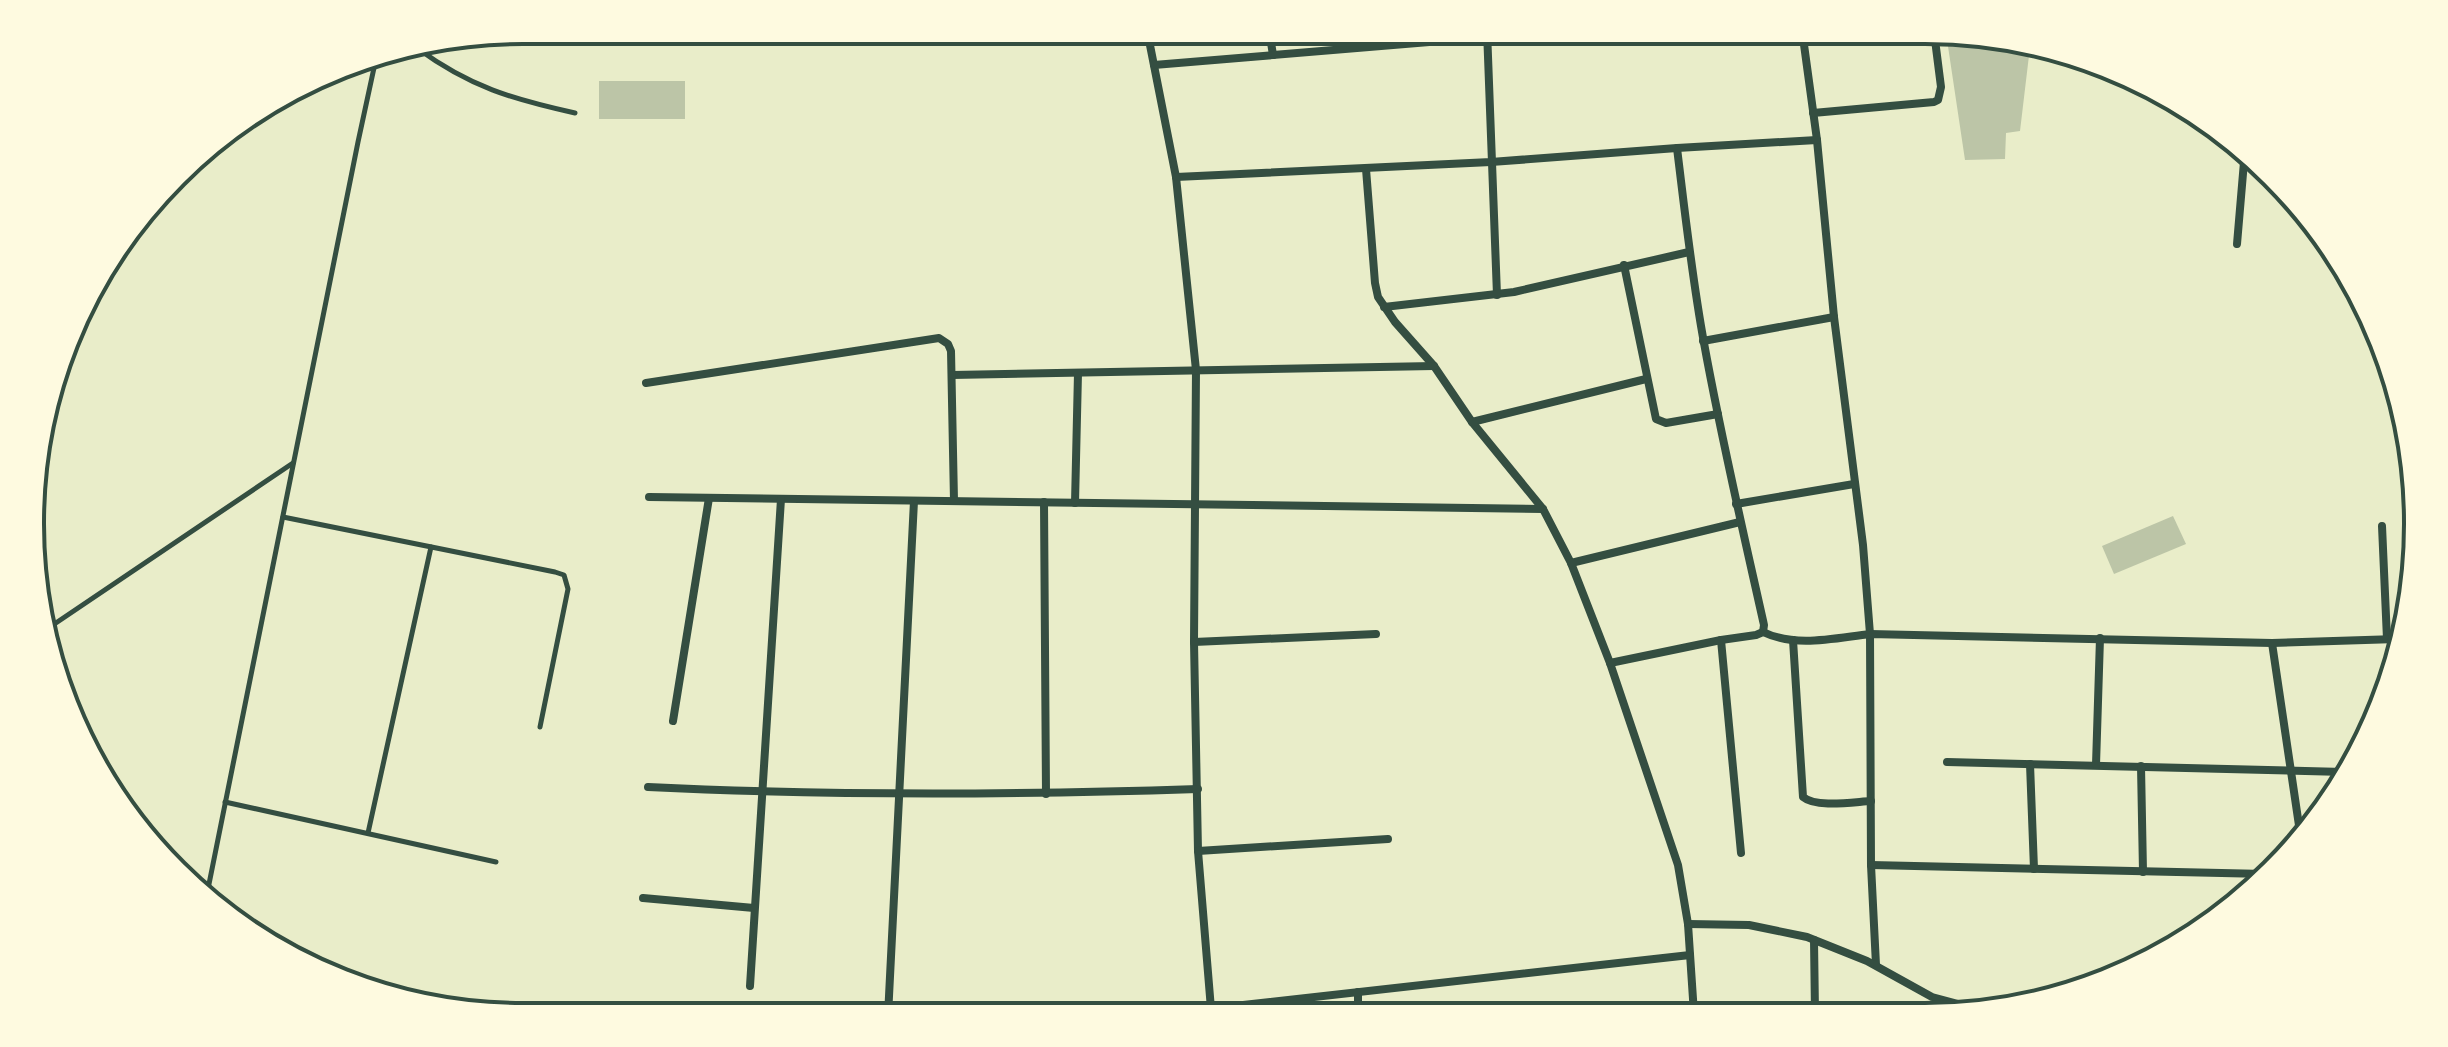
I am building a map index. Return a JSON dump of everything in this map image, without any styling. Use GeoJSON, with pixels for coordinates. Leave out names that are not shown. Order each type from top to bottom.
{"type":"FeatureCollection","features":[{"type":"Feature","properties":{"kind":"street"},"geometry":{"type":"LineString","coordinates":[[1150,44],[1176,177],[1196,370],[1194,642],[1198,851],[1211,1003]]}},
{"type":"Feature","properties":{"kind":"street"},"geometry":{"type":"LineString","coordinates":[[1271,44],[1273,55]]}},
{"type":"Feature","properties":{"kind":"street"},"geometry":{"type":"LineString","coordinates":[[1154,65],[1380,44]]}},
{"type":"Feature","properties":{"kind":"street"},"geometry":{"type":"LineString","coordinates":[[1487,44],[1497,295]]}},
{"type":"Feature","properties":{"kind":"street"},"geometry":{"type":"LineString","coordinates":[[1804,44],[1863,545],[1870,634],[1871,865],[1876,965]]}},
{"type":"Feature","properties":{"kind":"street"},"geometry":{"type":"LineString","coordinates":[[1813,113],[1938,100],[1941,87],[1936,44]]}},
{"type":"Feature","properties":{"kind":"street"},"geometry":{"type":"LineString","coordinates":[[1176,177],[1491,162],[1817,140]]}},
{"type":"Feature","properties":{"kind":"street"},"geometry":{"type":"LineString","coordinates":[[1677,148],[1703,341],[1763,632]]}},
{"type":"Feature","properties":{"kind":"street"},"geometry":{"type":"LineString","coordinates":[[2237,244],[2244,165]]}},
{"type":"Feature","properties":{"kind":"street"},"geometry":{"type":"LineString","coordinates":[[1366,169],[1378,297],[1434,366],[1472,422],[1543,509],[1571,563],[1610,663],[1678,865],[1688,924],[1693,1003]]}},
{"type":"Feature","properties":{"kind":"street"},"geometry":{"type":"LineString","coordinates":[[1384,307],[1497,295],[1689,252]]}},
{"type":"Feature","properties":{"kind":"street"},"geometry":{"type":"LineString","coordinates":[[1624,265],[1653,412],[1659,422],[1718,414]]}},
{"type":"Feature","properties":{"kind":"street"},"geometry":{"type":"LineString","coordinates":[[1703,341],[1834,317]]}},
{"type":"Feature","properties":{"kind":"street"},"geometry":{"type":"LineString","coordinates":[[646,383],[939,338],[948,344],[951,351],[954,501]]}},
{"type":"Feature","properties":{"kind":"street"},"geometry":{"type":"LineString","coordinates":[[952,375],[1434,366]]}},
{"type":"Feature","properties":{"kind":"street"},"geometry":{"type":"LineString","coordinates":[[1075,503],[1078,373]]}},
{"type":"Feature","properties":{"kind":"street"},"geometry":{"type":"LineString","coordinates":[[1472,422],[1646,379]]}},
{"type":"Feature","properties":{"kind":"street"},"geometry":{"type":"LineString","coordinates":[[1736,504],[1854,484]]}},
{"type":"Feature","properties":{"kind":"street"},"geometry":{"type":"LineString","coordinates":[[649,497],[1543,509]]}},
{"type":"Feature","properties":{"kind":"street"},"geometry":{"type":"LineString","coordinates":[[673,721],[709,498]]}},
{"type":"Feature","properties":{"kind":"street"},"geometry":{"type":"LineString","coordinates":[[750,986],[781,499]]}},
{"type":"Feature","properties":{"kind":"street"},"geometry":{"type":"LineString","coordinates":[[889,1003],[914,501]]}},
{"type":"Feature","properties":{"kind":"street"},"geometry":{"type":"LineString","coordinates":[[1044,502],[1046,794]]}},
{"type":"Feature","properties":{"kind":"street"},"geometry":{"type":"LineString","coordinates":[[1571,563],[1740,522]]}},
{"type":"Feature","properties":{"kind":"street"},"geometry":{"type":"LineString","coordinates":[[2382,526],[2387,639]]}},
{"type":"Feature","properties":{"kind":"street"},"geometry":{"type":"LineString","coordinates":[[1610,663],[1763,632],[1793,640],[1870,634],[2272,643],[2390,639]]}},
{"type":"Feature","properties":{"kind":"street"},"geometry":{"type":"LineString","coordinates":[[1194,642],[1376,634]]}},
{"type":"Feature","properties":{"kind":"street"},"geometry":{"type":"LineString","coordinates":[[2096,765],[2100,638]]}},
{"type":"Feature","properties":{"kind":"street"},"geometry":{"type":"LineString","coordinates":[[1721,640],[1741,853]]}},
{"type":"Feature","properties":{"kind":"street"},"geometry":{"type":"LineString","coordinates":[[1793,640],[1803,797],[1817,803],[1871,801]]}},
{"type":"Feature","properties":{"kind":"street"},"geometry":{"type":"LineString","coordinates":[[2272,643],[2299,823]]}},
{"type":"Feature","properties":{"kind":"street"},"geometry":{"type":"LineString","coordinates":[[1947,762],[2334,772]]}},
{"type":"Feature","properties":{"kind":"street"},"geometry":{"type":"LineString","coordinates":[[2030,764],[2034,869]]}},
{"type":"Feature","properties":{"kind":"street"},"geometry":{"type":"LineString","coordinates":[[2141,766],[2143,872]]}},
{"type":"Feature","properties":{"kind":"street"},"geometry":{"type":"LineString","coordinates":[[648,787],[761,793],[1046,794],[1198,789]]}},
{"type":"Feature","properties":{"kind":"street"},"geometry":{"type":"LineString","coordinates":[[1198,851],[1388,839]]}},
{"type":"Feature","properties":{"kind":"street"},"geometry":{"type":"LineString","coordinates":[[1871,865],[2252,874]]}},
{"type":"Feature","properties":{"kind":"street"},"geometry":{"type":"LineString","coordinates":[[643,898],[754,908]]}},
{"type":"Feature","properties":{"kind":"street"},"geometry":{"type":"LineString","coordinates":[[1688,924],[1749,925],[1814,940],[1876,965],[1920,992],[1946,1002]]}},
{"type":"Feature","properties":{"kind":"street"},"geometry":{"type":"LineString","coordinates":[[1814,940],[1815,1003]]}},
{"type":"Feature","properties":{"kind":"street"},"geometry":{"type":"LineString","coordinates":[[1263,1003],[1690,955]]}},
{"type":"Feature","properties":{"kind":"street"},"geometry":{"type":"LineString","coordinates":[[1358,992],[1358,1003]]}},
{"type":"Feature","properties":{"kind":"lane"},"geometry":{"type":"LineString","coordinates":[[425,54],[494,93],[575,113]]}},
{"type":"Feature","properties":{"kind":"lane"},"geometry":{"type":"LineString","coordinates":[[209,885],[374,67]]}},
{"type":"Feature","properties":{"kind":"lane"},"geometry":{"type":"LineString","coordinates":[[55,624],[293,462]]}},
{"type":"Feature","properties":{"kind":"lane"},"geometry":{"type":"LineString","coordinates":[[283,517],[564,575],[568,589],[540,727]]}},
{"type":"Feature","properties":{"kind":"lane"},"geometry":{"type":"LineString","coordinates":[[368,833],[431,547]]}},
{"type":"Feature","properties":{"kind":"lane"},"geometry":{"type":"LineString","coordinates":[[225,802],[496,862]]}},
{"type":"Feature","properties":{"kind":"building"},"geometry":{"type":"Polygon","coordinates":[[[1948,45],[2029,55],[2020,131],[2006,133],[2005,159],[1965,160],[1948,45]]]}},
{"type":"Feature","properties":{"kind":"building"},"geometry":{"type":"Polygon","coordinates":[[[599,81],[685,81],[685,119],[599,119],[599,81]]]}},
{"type":"Feature","properties":{"kind":"building"},"geometry":{"type":"Polygon","coordinates":[[[2173,516],[2186,544],[2114,574],[2102,546],[2173,516]]]}}]}
